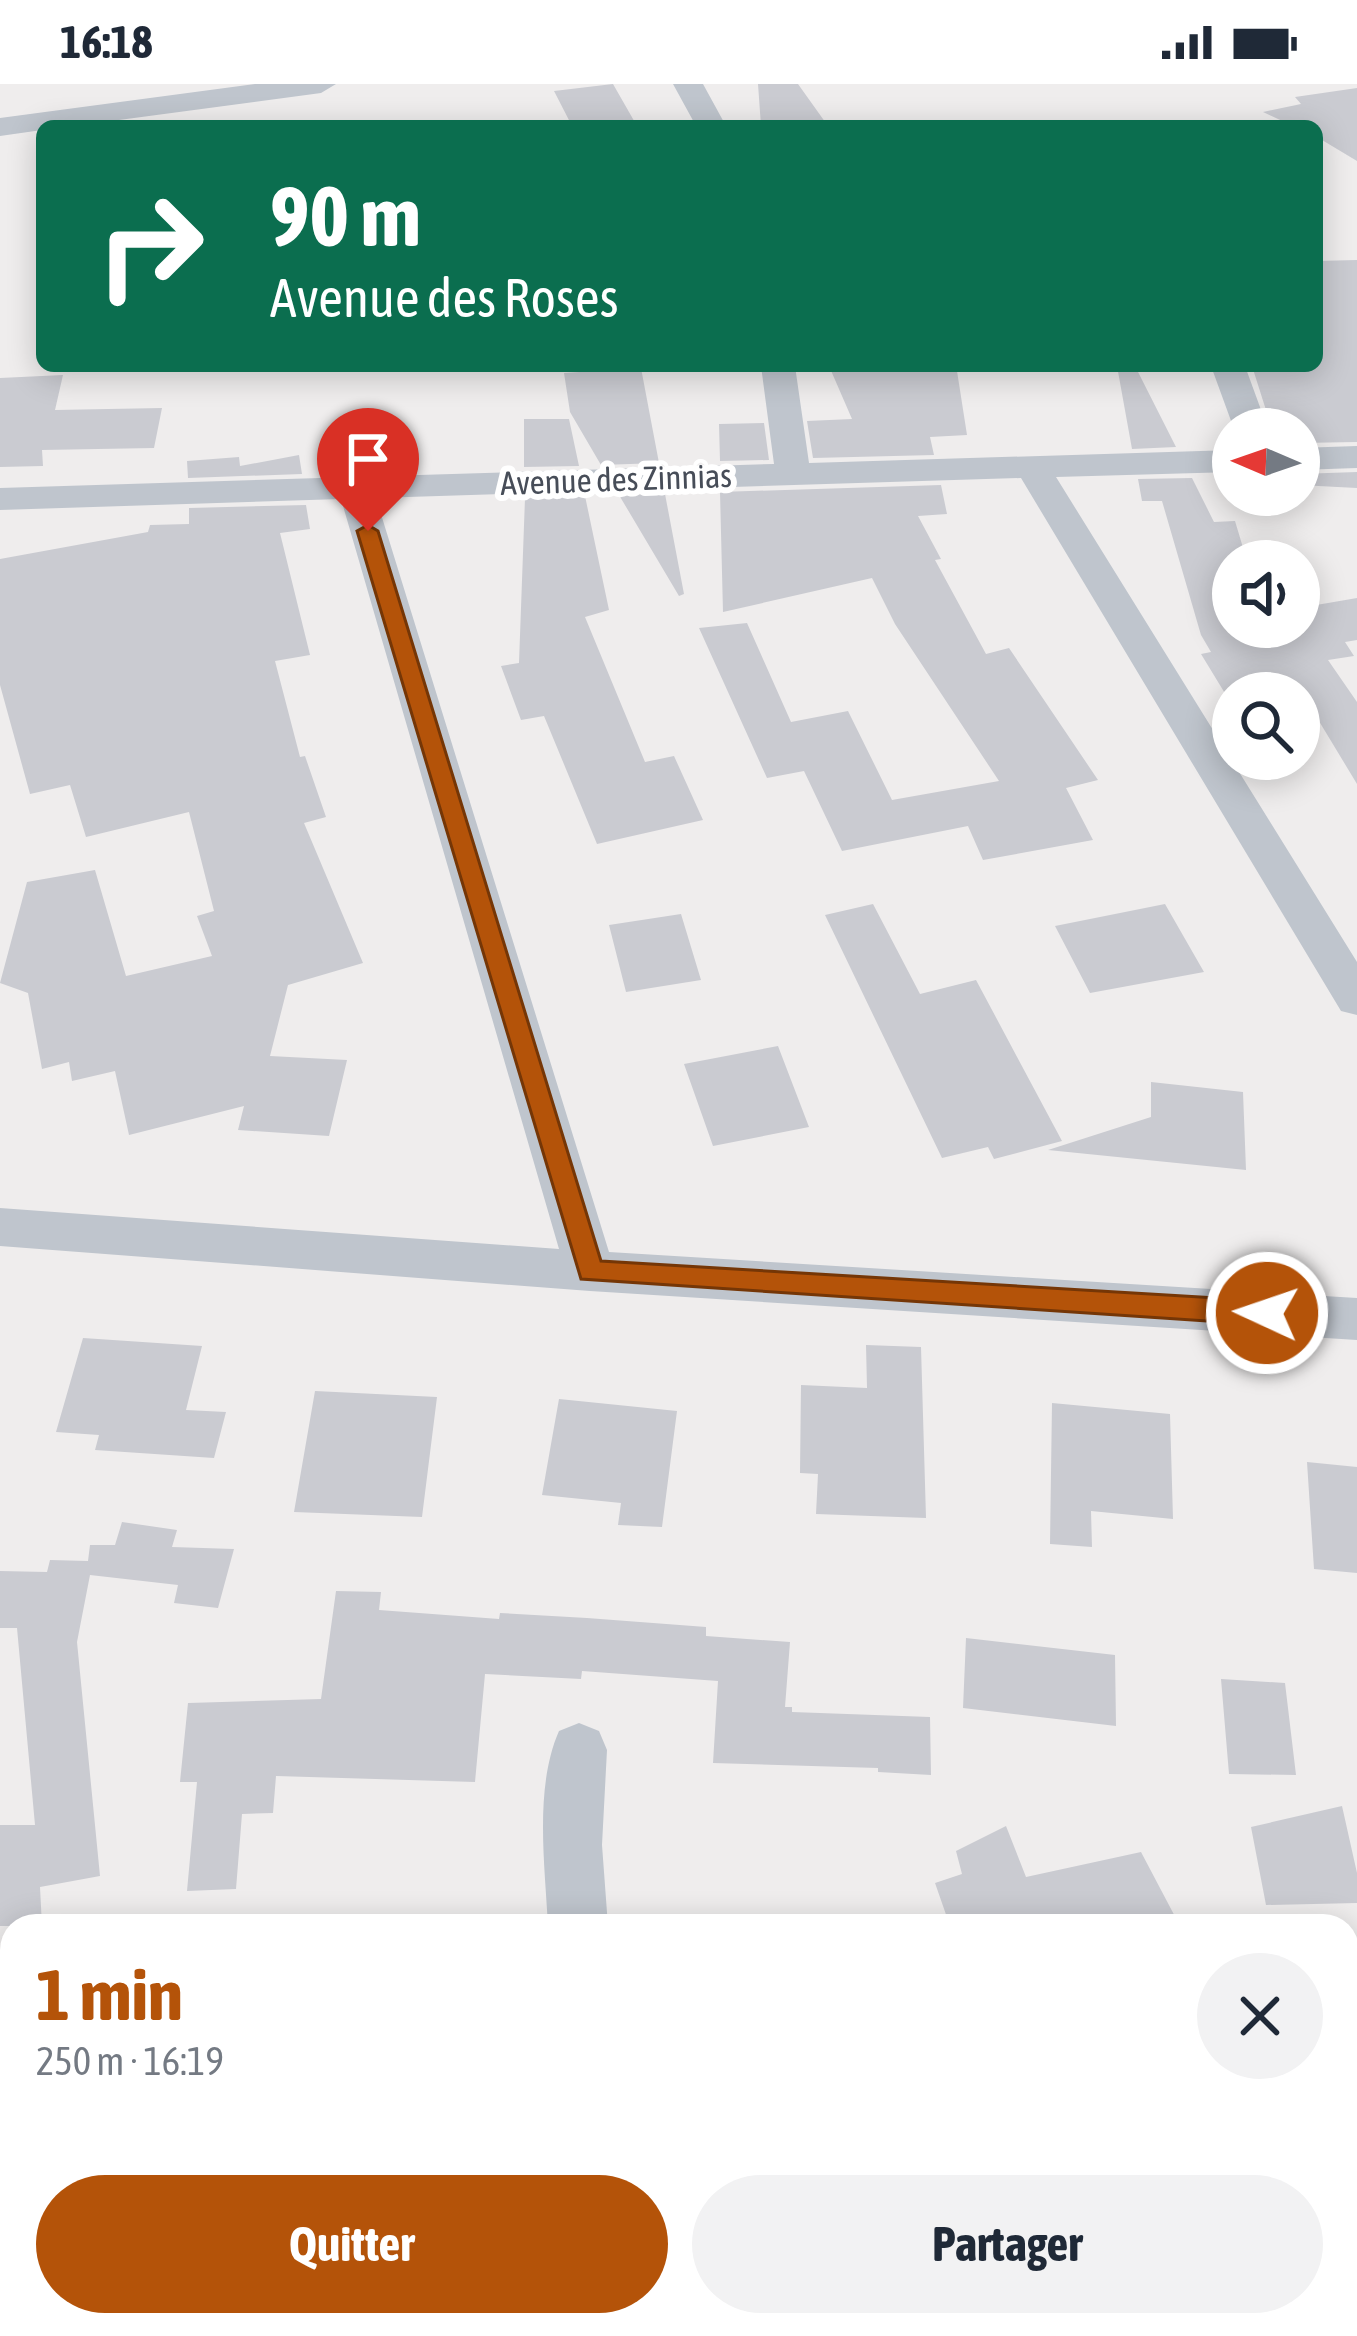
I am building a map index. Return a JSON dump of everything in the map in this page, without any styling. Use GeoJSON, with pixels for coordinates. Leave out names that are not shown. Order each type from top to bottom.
{"type":"FeatureCollection","features":[{"type":"Feature","properties":{"kind":"street"},"geometry":{"type":"LineString","coordinates":[[58,120],[321,84]]}},
{"type":"Feature","properties":{"kind":"street"},"geometry":{"type":"LineString","coordinates":[[688,84],[708,120]]}},
{"type":"Feature","properties":{"kind":"street"},"geometry":{"type":"LineString","coordinates":[[0,128],[36,123]]}},
{"type":"Feature","properties":{"kind":"street"},"geometry":{"type":"LineString","coordinates":[[779,372],[793,474]]}},
{"type":"Feature","properties":{"kind":"street"},"geometry":{"type":"LineString","coordinates":[[1230,372],[1243,408]]}},
{"type":"Feature","properties":{"kind":"street"},"geometry":{"type":"LineString","coordinates":[[1320,458],[1357,457]]}},
{"type":"Feature","properties":{"kind":"street","name":"Avenue des Zinnias"},"geometry":{"type":"LineString","coordinates":[[0,499],[1212,461]]}},
{"type":"Feature","properties":{"kind":"street"},"geometry":{"type":"LineString","coordinates":[[1033,468],[1357,999]]}},
{"type":"Feature","properties":{"kind":"street"},"geometry":{"type":"LineString","coordinates":[[355,488],[590,1271]]}},
{"type":"Feature","properties":{"kind":"street"},"geometry":{"type":"LineString","coordinates":[[0,1227],[590,1271],[1357,1319]]}},
{"type":"Feature","properties":{"kind":"street"},"geometry":{"type":"LineString","coordinates":[[577,1914],[573,1845],[579,1750]]}},
{"type":"Feature","properties":{"kind":"building"},"geometry":{"type":"Polygon","coordinates":[[[613,84],[634,120],[569,120],[554,91],[613,84]]]}},
{"type":"Feature","properties":{"kind":"building"},"geometry":{"type":"Polygon","coordinates":[[[758,84],[798,84],[824,120],[761,120],[758,84]]]}},
{"type":"Feature","properties":{"kind":"building"},"geometry":{"type":"Polygon","coordinates":[[[1357,88],[1357,161],[1323,141],[1323,120],[1280,120],[1263,112],[1301,104],[1295,97],[1357,88]]]}},
{"type":"Feature","properties":{"kind":"building"},"geometry":{"type":"Polygon","coordinates":[[[1357,260],[1357,442],[1320,443],[1320,408],[1265,408],[1254,372],[1323,372],[1323,261],[1357,260]]]}},
{"type":"Feature","properties":{"kind":"building"},"geometry":{"type":"Polygon","coordinates":[[[642,372],[659,463],[601,465],[570,412],[564,373],[642,372]]]}},
{"type":"Feature","properties":{"kind":"building"},"geometry":{"type":"Polygon","coordinates":[[[832,372],[957,372],[967,435],[930,437],[934,455],[813,458],[807,421],[852,419],[832,372]]]}},
{"type":"Feature","properties":{"kind":"building"},"geometry":{"type":"Polygon","coordinates":[[[1118,372],[1138,372],[1176,447],[1132,449],[1118,372]]]}},
{"type":"Feature","properties":{"kind":"building"},"geometry":{"type":"Polygon","coordinates":[[[63,375],[55,410],[162,408],[154,448],[42,450],[43,466],[0,467],[0,378],[63,375]]]}},
{"type":"Feature","properties":{"kind":"building"},"geometry":{"type":"Polygon","coordinates":[[[524,419],[569,419],[579,466],[524,467],[524,419]]]}},
{"type":"Feature","properties":{"kind":"building"},"geometry":{"type":"Polygon","coordinates":[[[764,423],[769,460],[720,461],[719,424],[764,423]]]}},
{"type":"Feature","properties":{"kind":"building"},"geometry":{"type":"Polygon","coordinates":[[[299,455],[302,474],[188,478],[187,461],[239,457],[240,466],[299,455]]]}},
{"type":"Feature","properties":{"kind":"building"},"geometry":{"type":"Polygon","coordinates":[[[1357,472],[1357,488],[1320,486],[1320,473],[1357,472]]]}},
{"type":"Feature","properties":{"kind":"building"},"geometry":{"type":"Polygon","coordinates":[[[1192,478],[1214,522],[1235,521],[1241,540],[1212,540],[1212,648],[1320,648],[1320,604],[1357,598],[1357,640],[1345,642],[1354,656],[1328,660],[1357,702],[1357,784],[1320,723],[1320,672],[1212,672],[1201,654],[1211,652],[1201,635],[1162,501],[1142,501],[1138,479],[1192,478]]]}},
{"type":"Feature","properties":{"kind":"building"},"geometry":{"type":"Polygon","coordinates":[[[941,485],[947,514],[918,516],[941,559],[935,560],[986,654],[1009,648],[1098,780],[1066,788],[1093,840],[983,860],[968,826],[842,851],[804,771],[767,778],[699,628],[747,623],[791,722],[848,711],[892,800],[999,781],[895,624],[872,578],[723,612],[720,492],[941,485]]]}},
{"type":"Feature","properties":{"kind":"building"},"geometry":{"type":"Polygon","coordinates":[[[665,494],[684,594],[679,596],[619,495],[665,494]]]}},
{"type":"Feature","properties":{"kind":"building"},"geometry":{"type":"Polygon","coordinates":[[[585,496],[609,610],[585,617],[645,762],[674,756],[703,820],[597,844],[544,716],[521,720],[501,666],[519,663],[525,498],[585,496]]]}},
{"type":"Feature","properties":{"kind":"building"},"geometry":{"type":"Polygon","coordinates":[[[306,505],[310,529],[280,533],[310,655],[275,661],[300,757],[305,756],[326,817],[304,823],[363,963],[288,985],[270,1056],[347,1060],[329,1136],[238,1130],[244,1106],[129,1135],[115,1071],[72,1081],[69,1062],[42,1069],[28,993],[0,983],[27,882],[95,870],[126,976],[212,956],[197,916],[214,911],[189,812],[86,837],[70,785],[30,794],[0,685],[0,559],[148,532],[150,525],[189,524],[189,508],[306,505]]]}},
{"type":"Feature","properties":{"kind":"building"},"geometry":{"type":"Polygon","coordinates":[[[873,904],[920,994],[976,980],[1062,1141],[994,1159],[988,1147],[942,1158],[825,915],[873,904]]]}},
{"type":"Feature","properties":{"kind":"building"},"geometry":{"type":"Polygon","coordinates":[[[1165,904],[1204,972],[1090,993],[1055,926],[1165,904]]]}},
{"type":"Feature","properties":{"kind":"building"},"geometry":{"type":"Polygon","coordinates":[[[681,914],[701,980],[626,992],[609,925],[681,914]]]}},
{"type":"Feature","properties":{"kind":"building"},"geometry":{"type":"Polygon","coordinates":[[[778,1046],[809,1127],[713,1146],[684,1064],[778,1046]]]}},
{"type":"Feature","properties":{"kind":"building"},"geometry":{"type":"Polygon","coordinates":[[[1151,1082],[1243,1092],[1246,1170],[1048,1150],[1151,1117],[1151,1082]]]}},
{"type":"Feature","properties":{"kind":"building"},"geometry":{"type":"Polygon","coordinates":[[[83,1338],[202,1346],[186,1410],[226,1412],[214,1458],[95,1450],[99,1435],[56,1432],[83,1338]]]}},
{"type":"Feature","properties":{"kind":"building"},"geometry":{"type":"Polygon","coordinates":[[[866,1345],[921,1347],[926,1518],[816,1514],[818,1474],[800,1473],[801,1385],[867,1388],[866,1345]]]}},
{"type":"Feature","properties":{"kind":"building"},"geometry":{"type":"Polygon","coordinates":[[[315,1391],[437,1397],[422,1517],[294,1512],[315,1391]]]}},
{"type":"Feature","properties":{"kind":"building"},"geometry":{"type":"Polygon","coordinates":[[[559,1399],[677,1411],[662,1527],[618,1525],[621,1503],[542,1495],[559,1399]]]}},
{"type":"Feature","properties":{"kind":"building"},"geometry":{"type":"Polygon","coordinates":[[[1052,1403],[1170,1414],[1173,1519],[1091,1511],[1092,1547],[1050,1544],[1052,1403]]]}},
{"type":"Feature","properties":{"kind":"building"},"geometry":{"type":"Polygon","coordinates":[[[1307,1462],[1357,1467],[1357,1573],[1314,1569],[1307,1462]]]}},
{"type":"Feature","properties":{"kind":"building"},"geometry":{"type":"Polygon","coordinates":[[[122,1522],[177,1530],[172,1547],[234,1549],[218,1608],[174,1603],[178,1585],[90,1575],[77,1642],[100,1876],[40,1887],[41,1914],[0,1914],[0,1825],[35,1825],[17,1628],[0,1628],[0,1571],[47,1572],[50,1560],[88,1561],[90,1545],[115,1545],[122,1522]]]}},
{"type":"Feature","properties":{"kind":"building"},"geometry":{"type":"Polygon","coordinates":[[[336,1591],[381,1592],[379,1610],[706,1627],[706,1636],[790,1642],[785,1707],[792,1707],[792,1712],[930,1717],[931,1775],[878,1772],[878,1768],[713,1763],[718,1681],[582,1671],[581,1679],[485,1674],[475,1782],[276,1776],[273,1813],[242,1814],[236,1889],[187,1891],[197,1782],[180,1782],[188,1703],[321,1699],[336,1591]]]}},
{"type":"Feature","properties":{"kind":"building"},"geometry":{"type":"Polygon","coordinates":[[[966,1638],[1115,1655],[1116,1726],[963,1708],[966,1638]]]}},
{"type":"Feature","properties":{"kind":"building"},"geometry":{"type":"Polygon","coordinates":[[[1221,1679],[1285,1683],[1296,1775],[1229,1774],[1221,1679]]]}},
{"type":"Feature","properties":{"kind":"building"},"geometry":{"type":"Polygon","coordinates":[[[1342,1806],[1357,1873],[1357,1903],[1266,1905],[1251,1827],[1342,1806]]]}},
{"type":"Feature","properties":{"kind":"building"},"geometry":{"type":"Polygon","coordinates":[[[1006,1826],[1026,1877],[1141,1852],[1174,1914],[946,1914],[935,1883],[962,1874],[956,1851],[1006,1826]]]}},
{"type":"Feature","properties":{"kind":"route"},"geometry":{"type":"LineString","coordinates":[[368,531],[590,1271],[1267,1313]]}}]}
